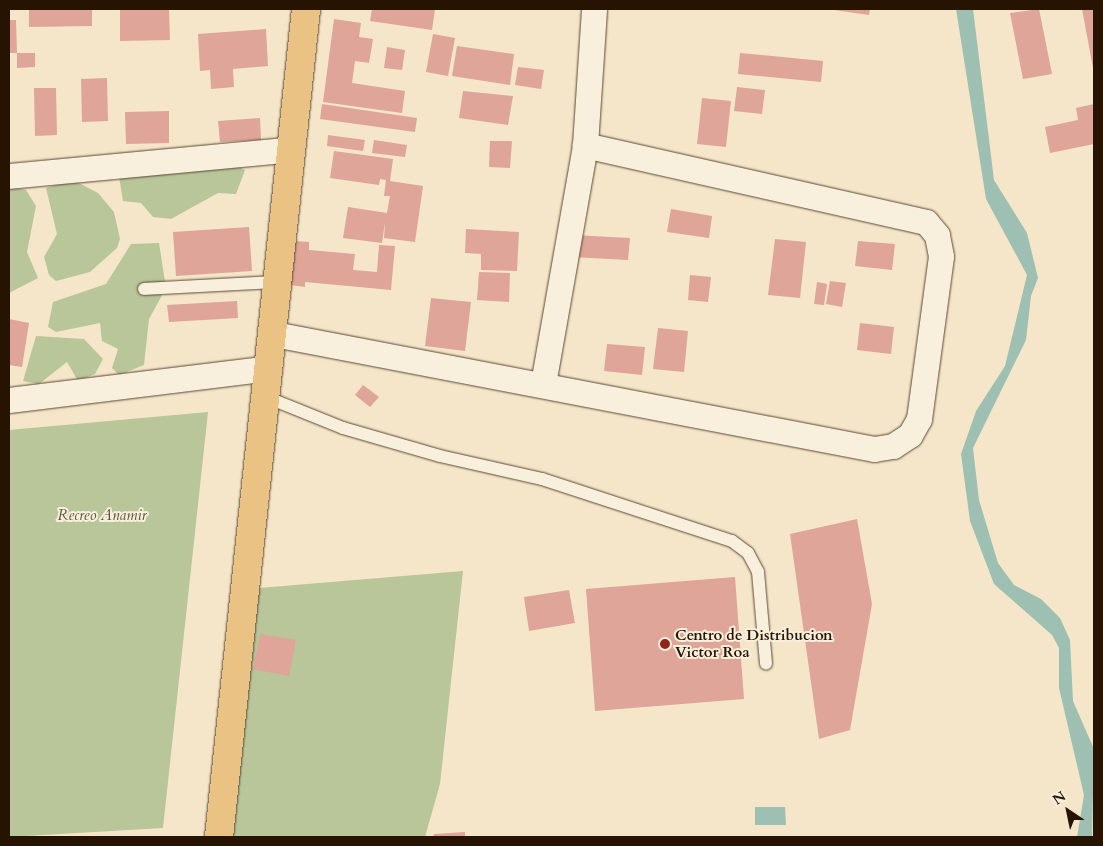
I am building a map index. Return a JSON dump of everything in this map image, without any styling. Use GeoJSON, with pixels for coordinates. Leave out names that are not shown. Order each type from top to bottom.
{"type":"FeatureCollection","features":[{"type":"Feature","properties":{"kind":"main road"},"geometry":{"type":"LineString","coordinates":[[219,837],[274,334],[274,282],[292,149],[306,9]]}},
{"type":"Feature","properties":{"kind":"street"},"geometry":{"type":"LineString","coordinates":[[543,384],[585,145],[594,9]]}},
{"type":"Feature","properties":{"kind":"street"},"geometry":{"type":"LineString","coordinates":[[274,334],[543,384],[874,449],[893,446],[910,435],[919,419],[941,256],[937,235],[926,222],[585,145]]}},
{"type":"Feature","properties":{"kind":"street"},"geometry":{"type":"LineString","coordinates":[[9,176],[292,149]]}},
{"type":"Feature","properties":{"kind":"street"},"geometry":{"type":"LineString","coordinates":[[9,400],[269,368]]}},
{"type":"Feature","properties":{"kind":"lane"},"geometry":{"type":"LineString","coordinates":[[144,289],[274,282]]}},
{"type":"Feature","properties":{"kind":"lane"},"geometry":{"type":"LineString","coordinates":[[266,397],[342,428],[440,456],[542,479],[732,541],[748,553],[758,572],[766,664]]}},
{"type":"Feature","properties":{"kind":"green space"},"geometry":{"type":"Polygon","coordinates":[[[212,153],[245,170],[236,194],[218,193],[171,219],[153,217],[141,203],[123,201],[117,165],[212,153]]]}},
{"type":"Feature","properties":{"kind":"green space"},"geometry":{"type":"Polygon","coordinates":[[[73,180],[98,193],[114,212],[120,239],[117,248],[90,272],[56,281],[49,275],[44,257],[57,234],[46,188],[73,180]]]}},
{"type":"Feature","properties":{"kind":"green space"},"geometry":{"type":"Polygon","coordinates":[[[9,186],[26,190],[36,206],[27,252],[38,278],[9,293],[9,186]]]}},
{"type":"Feature","properties":{"kind":"green space"},"geometry":{"type":"Polygon","coordinates":[[[159,243],[166,288],[149,319],[144,365],[119,375],[112,368],[118,349],[102,341],[100,323],[56,332],[48,327],[53,302],[106,284],[131,244],[159,243]]]}},
{"type":"Feature","properties":{"kind":"green space"},"geometry":{"type":"Polygon","coordinates":[[[36,336],[84,339],[103,359],[95,374],[78,381],[67,362],[39,384],[23,381],[36,336]]]}},
{"type":"Feature","properties":{"kind":"green space","name":"Recreo Anamir"},"geometry":{"type":"Polygon","coordinates":[[[208,412],[163,828],[9,837],[9,430],[208,412]]]}},
{"type":"Feature","properties":{"kind":"green space"},"geometry":{"type":"Polygon","coordinates":[[[463,571],[440,784],[425,837],[228,837],[259,588],[463,571]]]}},
{"type":"Feature","properties":{"kind":"shaded area"},"geometry":{"type":"Polygon","coordinates":[[[956,9],[973,9],[994,180],[1027,233],[1038,278],[1031,296],[1026,340],[973,448],[979,500],[998,563],[1014,585],[1041,599],[1060,618],[1070,640],[1073,701],[1094,749],[1092,837],[1077,837],[1084,795],[1059,688],[1059,648],[1052,635],[994,584],[970,521],[961,454],[976,411],[1005,366],[1027,275],[986,199],[956,9]]]}},
{"type":"Feature","properties":{"kind":"shaded area"},"geometry":{"type":"Polygon","coordinates":[[[755,807],[785,807],[786,825],[755,825],[755,807]]]}},
{"type":"Feature","properties":{"kind":"building"},"geometry":{"type":"Polygon","coordinates":[[[29,9],[92,9],[92,26],[29,27],[29,9]]]}},
{"type":"Feature","properties":{"kind":"building"},"geometry":{"type":"Polygon","coordinates":[[[120,9],[169,9],[170,40],[120,41],[120,9]]]}},
{"type":"Feature","properties":{"kind":"building"},"geometry":{"type":"Polygon","coordinates":[[[372,9],[435,9],[432,30],[370,21],[372,9]]]}},
{"type":"Feature","properties":{"kind":"building"},"geometry":{"type":"Polygon","coordinates":[[[827,9],[870,9],[869,15],[827,9]]]}},
{"type":"Feature","properties":{"kind":"building"},"geometry":{"type":"Polygon","coordinates":[[[1039,9],[1052,74],[1023,79],[1010,13],[1039,9]]]}},
{"type":"Feature","properties":{"kind":"building"},"geometry":{"type":"Polygon","coordinates":[[[1082,9],[1094,9],[1094,68],[1093,68],[1082,9]]]}},
{"type":"Feature","properties":{"kind":"building"},"geometry":{"type":"Polygon","coordinates":[[[334,19],[361,23],[359,37],[373,39],[369,63],[355,61],[352,83],[405,91],[402,113],[323,102],[334,19]]]}},
{"type":"Feature","properties":{"kind":"building"},"geometry":{"type":"Polygon","coordinates":[[[9,20],[16,20],[17,53],[9,53],[9,20]]]}},
{"type":"Feature","properties":{"kind":"building"},"geometry":{"type":"Polygon","coordinates":[[[266,29],[268,66],[233,69],[234,87],[211,89],[210,70],[200,71],[198,34],[266,29]]]}},
{"type":"Feature","properties":{"kind":"building"},"geometry":{"type":"Polygon","coordinates":[[[433,34],[455,38],[448,76],[426,72],[433,34]]]}},
{"type":"Feature","properties":{"kind":"building"},"geometry":{"type":"Polygon","coordinates":[[[457,46],[514,54],[510,85],[452,76],[457,46]]]}},
{"type":"Feature","properties":{"kind":"building"},"geometry":{"type":"Polygon","coordinates":[[[387,47],[405,50],[402,70],[384,68],[387,47]]]}},
{"type":"Feature","properties":{"kind":"building"},"geometry":{"type":"Polygon","coordinates":[[[17,53],[35,53],[35,67],[17,68],[17,53]]]}},
{"type":"Feature","properties":{"kind":"building"},"geometry":{"type":"Polygon","coordinates":[[[740,53],[823,61],[821,82],[738,74],[740,53]]]}},
{"type":"Feature","properties":{"kind":"building"},"geometry":{"type":"Polygon","coordinates":[[[518,67],[544,70],[541,89],[515,85],[518,67]]]}},
{"type":"Feature","properties":{"kind":"building"},"geometry":{"type":"Polygon","coordinates":[[[107,78],[108,121],[82,122],[81,79],[107,78]]]}},
{"type":"Feature","properties":{"kind":"building"},"geometry":{"type":"Polygon","coordinates":[[[737,87],[765,90],[762,114],[734,111],[737,87]]]}},
{"type":"Feature","properties":{"kind":"building"},"geometry":{"type":"Polygon","coordinates":[[[34,88],[56,88],[57,135],[35,136],[34,88]]]}},
{"type":"Feature","properties":{"kind":"building"},"geometry":{"type":"Polygon","coordinates":[[[463,91],[513,96],[508,125],[459,118],[463,91]]]}},
{"type":"Feature","properties":{"kind":"building"},"geometry":{"type":"Polygon","coordinates":[[[702,98],[731,101],[726,147],[697,144],[702,98]]]}},
{"type":"Feature","properties":{"kind":"building"},"geometry":{"type":"Polygon","coordinates":[[[322,104],[417,118],[415,132],[320,119],[322,104]]]}},
{"type":"Feature","properties":{"kind":"building"},"geometry":{"type":"Polygon","coordinates":[[[1094,104],[1094,144],[1050,153],[1045,127],[1078,120],[1076,108],[1094,104]]]}},
{"type":"Feature","properties":{"kind":"building"},"geometry":{"type":"Polygon","coordinates":[[[169,111],[169,143],[126,144],[125,112],[169,111]]]}},
{"type":"Feature","properties":{"kind":"building"},"geometry":{"type":"Polygon","coordinates":[[[260,118],[261,140],[220,142],[218,121],[260,118]]]}},
{"type":"Feature","properties":{"kind":"building"},"geometry":{"type":"Polygon","coordinates":[[[328,135],[365,140],[363,151],[327,146],[328,135]]]}},
{"type":"Feature","properties":{"kind":"building"},"geometry":{"type":"Polygon","coordinates":[[[374,140],[407,145],[405,157],[372,153],[374,140]]]}},
{"type":"Feature","properties":{"kind":"building"},"geometry":{"type":"Polygon","coordinates":[[[490,141],[512,141],[510,168],[489,167],[490,141]]]}},
{"type":"Feature","properties":{"kind":"building"},"geometry":{"type":"Polygon","coordinates":[[[334,151],[393,159],[390,181],[423,186],[415,242],[384,238],[385,222],[382,243],[343,238],[348,207],[387,213],[390,196],[384,196],[386,180],[380,179],[379,185],[330,178],[334,151]]]}},
{"type":"Feature","properties":{"kind":"building"},"geometry":{"type":"Polygon","coordinates":[[[671,209],[712,216],[709,238],[667,232],[671,209]]]}},
{"type":"Feature","properties":{"kind":"building"},"geometry":{"type":"Polygon","coordinates":[[[249,227],[252,271],[176,276],[173,232],[249,227]]]}},
{"type":"Feature","properties":{"kind":"building"},"geometry":{"type":"Polygon","coordinates":[[[466,229],[519,232],[517,271],[481,270],[481,254],[465,253],[466,229]]]}},
{"type":"Feature","properties":{"kind":"building"},"geometry":{"type":"Polygon","coordinates":[[[573,235],[630,238],[628,260],[572,257],[573,235]]]}},
{"type":"Feature","properties":{"kind":"building"},"geometry":{"type":"Polygon","coordinates":[[[775,239],[806,242],[800,298],[768,295],[775,239]]]}},
{"type":"Feature","properties":{"kind":"building"},"geometry":{"type":"Polygon","coordinates":[[[295,241],[309,242],[309,250],[355,254],[353,270],[377,272],[379,245],[395,246],[391,290],[305,282],[305,287],[290,285],[295,241]]]}},
{"type":"Feature","properties":{"kind":"building"},"geometry":{"type":"Polygon","coordinates":[[[858,241],[895,244],[892,270],[855,266],[858,241]]]}},
{"type":"Feature","properties":{"kind":"building"},"geometry":{"type":"Polygon","coordinates":[[[479,272],[510,273],[509,302],[477,300],[479,272]]]}},
{"type":"Feature","properties":{"kind":"building"},"geometry":{"type":"Polygon","coordinates":[[[690,275],[711,277],[708,302],[688,300],[690,275]]]}},
{"type":"Feature","properties":{"kind":"building"},"geometry":{"type":"Polygon","coordinates":[[[830,281],[846,283],[842,307],[826,304],[830,281]]]}},
{"type":"Feature","properties":{"kind":"building"},"geometry":{"type":"Polygon","coordinates":[[[817,282],[827,284],[824,305],[814,304],[817,282]]]}},
{"type":"Feature","properties":{"kind":"building"},"geometry":{"type":"Polygon","coordinates":[[[431,298],[471,302],[465,351],[425,346],[431,298]]]}},
{"type":"Feature","properties":{"kind":"building"},"geometry":{"type":"Polygon","coordinates":[[[237,301],[238,318],[169,322],[167,305],[237,301]]]}},
{"type":"Feature","properties":{"kind":"building"},"geometry":{"type":"Polygon","coordinates":[[[9,319],[29,323],[22,367],[9,365],[9,319]]]}},
{"type":"Feature","properties":{"kind":"building"},"geometry":{"type":"Polygon","coordinates":[[[860,323],[894,327],[891,354],[857,350],[860,323]]]}},
{"type":"Feature","properties":{"kind":"building"},"geometry":{"type":"Polygon","coordinates":[[[658,328],[688,331],[684,372],[653,369],[658,328]]]}},
{"type":"Feature","properties":{"kind":"building"},"geometry":{"type":"Polygon","coordinates":[[[607,344],[645,347],[642,375],[604,371],[607,344]]]}},
{"type":"Feature","properties":{"kind":"building"},"geometry":{"type":"Polygon","coordinates":[[[363,385],[379,397],[370,407],[355,395],[363,385]]]}},
{"type":"Feature","properties":{"kind":"building"},"geometry":{"type":"Polygon","coordinates":[[[857,519],[872,604],[850,730],[819,739],[790,534],[857,519]]]}},
{"type":"Feature","properties":{"kind":"building","name":"Centro de Distribucion Victor Roa"},"geometry":{"type":"Polygon","coordinates":[[[735,577],[744,699],[595,711],[586,589],[735,577]]]}},
{"type":"Feature","properties":{"kind":"building"},"geometry":{"type":"Polygon","coordinates":[[[569,590],[575,623],[529,631],[524,597],[569,590]]]}},
{"type":"Feature","properties":{"kind":"building"},"geometry":{"type":"Polygon","coordinates":[[[260,634],[296,640],[289,676],[253,669],[260,634]]]}},
{"type":"Feature","properties":{"kind":"building"},"geometry":{"type":"Polygon","coordinates":[[[465,832],[465,837],[433,837],[434,834],[465,832]]]}},
{"type":"Feature","properties":{"kind":"place","name":"Centro de Distribucion Victor Roa"},"geometry":{"type":"Point","coordinates":[665,644]}}]}
